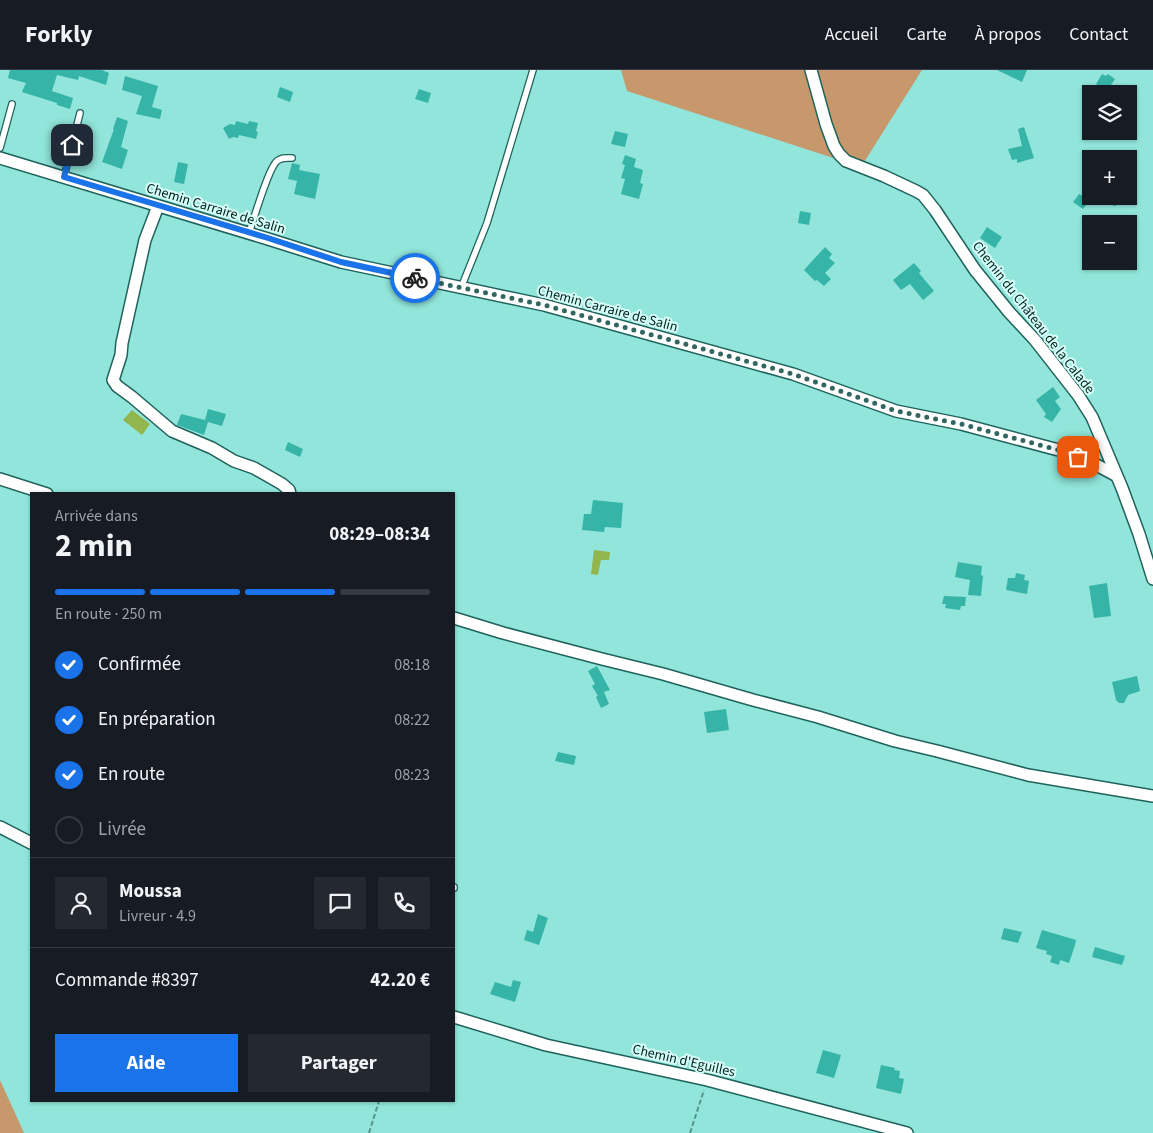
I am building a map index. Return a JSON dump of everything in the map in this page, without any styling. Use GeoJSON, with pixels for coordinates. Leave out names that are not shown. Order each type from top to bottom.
{"type":"FeatureCollection","features":[{"type":"Feature","properties":{"kind":"street","name":"Chemin du Château de la Calade"},"geometry":{"type":"LineString","coordinates":[[811,70],[826,124],[839,154],[846,161],[884,176],[923,196],[935,210],[975,270],[1009,312],[1035,340],[1078,395],[1092,417],[1138,534],[1153,579]]}},
{"type":"Feature","properties":{"kind":"street","name":"Chemin Carraire de Salin"},"geometry":{"type":"LineString","coordinates":[[0,158],[341,262],[544,305],[793,374],[896,411],[961,424],[1066,452],[1091,462],[1116,476]]}},
{"type":"Feature","properties":{"kind":"street"},"geometry":{"type":"LineString","coordinates":[[158,206],[145,240],[121,355],[113,380],[117,386],[172,431],[212,448],[234,462],[254,468],[282,484],[290,492]]}},
{"type":"Feature","properties":{"kind":"street"},"geometry":{"type":"LineString","coordinates":[[0,479],[41,492]]}},
{"type":"Feature","properties":{"kind":"street"},"geometry":{"type":"LineString","coordinates":[[455,618],[504,633],[663,674],[895,741],[1028,775],[1153,796]]}},
{"type":"Feature","properties":{"kind":"street"},"geometry":{"type":"LineString","coordinates":[[0,827],[30,842]]}},
{"type":"Feature","properties":{"kind":"street","name":"Chemin d'Eguilles"},"geometry":{"type":"LineString","coordinates":[[455,1018],[546,1045],[707,1080],[907,1133]]}},
{"type":"Feature","properties":{"kind":"lane"},"geometry":{"type":"LineString","coordinates":[[461,288],[487,223],[533,70]]}},
{"type":"Feature","properties":{"kind":"lane"},"geometry":{"type":"LineString","coordinates":[[0,148],[12,104]]}},
{"type":"Feature","properties":{"kind":"lane"},"geometry":{"type":"LineString","coordinates":[[64,177],[80,113]]}},
{"type":"Feature","properties":{"kind":"lane"},"geometry":{"type":"LineString","coordinates":[[249,233],[275,162],[282,158],[292,158]]}},
{"type":"Feature","properties":{"kind":"path"},"geometry":{"type":"LineString","coordinates":[[690,1133],[707,1080]]}},
{"type":"Feature","properties":{"kind":"path"},"geometry":{"type":"LineString","coordinates":[[369,1133],[379,1102]]}},
{"type":"Feature","properties":{"kind":"shaded area"},"geometry":{"type":"Polygon","coordinates":[[[621,70],[922,70],[861,167],[627,91],[621,70]]]}},
{"type":"Feature","properties":{"kind":"shaded area"},"geometry":{"type":"Polygon","coordinates":[[[132,410],[150,424],[142,435],[123,420],[132,410]]]}},
{"type":"Feature","properties":{"kind":"shaded area"},"geometry":{"type":"Polygon","coordinates":[[[594,550],[610,552],[609,560],[601,560],[598,575],[591,574],[594,550]]]}},
{"type":"Feature","properties":{"kind":"shaded area"},"geometry":{"type":"Polygon","coordinates":[[[0,1080],[24,1133],[0,1133],[0,1080]]]}},
{"type":"Feature","properties":{"kind":"building"},"geometry":{"type":"Polygon","coordinates":[[[10,70],[102,70],[109,73],[106,85],[79,76],[78,80],[57,75],[52,91],[73,98],[70,109],[22,92],[26,83],[8,78],[10,70]]]}},
{"type":"Feature","properties":{"kind":"building"},"geometry":{"type":"Polygon","coordinates":[[[997,70],[1027,70],[1022,82],[997,70]]]}},
{"type":"Feature","properties":{"kind":"building"},"geometry":{"type":"Polygon","coordinates":[[[1102,74],[1106,76],[1108,74],[1115,79],[1111,85],[1096,84],[1102,74]]]}},
{"type":"Feature","properties":{"kind":"building"},"geometry":{"type":"Polygon","coordinates":[[[125,76],[158,86],[152,107],[162,110],[160,119],[136,114],[142,96],[122,90],[125,76]]]}},
{"type":"Feature","properties":{"kind":"building"},"geometry":{"type":"Polygon","coordinates":[[[280,87],[293,92],[290,102],[277,97],[280,87]]]}},
{"type":"Feature","properties":{"kind":"building"},"geometry":{"type":"Polygon","coordinates":[[[419,89],[431,93],[428,103],[415,99],[419,89]]]}},
{"type":"Feature","properties":{"kind":"building"},"geometry":{"type":"Polygon","coordinates":[[[117,117],[128,121],[121,147],[128,150],[122,169],[102,162],[117,117]]]}},
{"type":"Feature","properties":{"kind":"building"},"geometry":{"type":"Polygon","coordinates":[[[236,121],[248,124],[249,121],[258,123],[256,139],[239,135],[238,138],[233,137],[229,139],[223,128],[230,124],[235,125],[236,121]]]}},
{"type":"Feature","properties":{"kind":"building"},"geometry":{"type":"Polygon","coordinates":[[[1024,127],[1034,158],[1017,163],[1017,159],[1012,160],[1008,149],[1022,146],[1018,129],[1024,127]]]}},
{"type":"Feature","properties":{"kind":"building"},"geometry":{"type":"Polygon","coordinates":[[[615,131],[628,134],[625,147],[611,144],[615,131]]]}},
{"type":"Feature","properties":{"kind":"building"},"geometry":{"type":"Polygon","coordinates":[[[625,155],[636,159],[634,167],[643,170],[640,183],[643,184],[639,199],[621,194],[625,179],[621,178],[625,165],[622,164],[625,155]]]}},
{"type":"Feature","properties":{"kind":"building"},"geometry":{"type":"Polygon","coordinates":[[[178,162],[188,164],[184,184],[174,182],[178,162]]]}},
{"type":"Feature","properties":{"kind":"building"},"geometry":{"type":"Polygon","coordinates":[[[292,163],[300,165],[299,170],[320,174],[315,199],[294,194],[297,181],[288,179],[292,163]]]}},
{"type":"Feature","properties":{"kind":"building"},"geometry":{"type":"Polygon","coordinates":[[[1079,194],[1082,196],[1082,205],[1086,205],[1083,209],[1073,202],[1079,194]]]}},
{"type":"Feature","properties":{"kind":"building"},"geometry":{"type":"Polygon","coordinates":[[[800,211],[811,213],[809,225],[798,223],[800,211]]]}},
{"type":"Feature","properties":{"kind":"building"},"geometry":{"type":"Polygon","coordinates":[[[987,227],[1002,237],[995,248],[980,238],[987,227]]]}},
{"type":"Feature","properties":{"kind":"building"},"geometry":{"type":"Polygon","coordinates":[[[825,247],[832,254],[829,258],[835,263],[825,273],[831,279],[824,286],[817,280],[815,281],[804,270],[825,247]]]}},
{"type":"Feature","properties":{"kind":"building"},"geometry":{"type":"Polygon","coordinates":[[[914,263],[921,271],[919,273],[934,291],[923,300],[910,284],[901,290],[893,280],[914,263]]]}},
{"type":"Feature","properties":{"kind":"building"},"geometry":{"type":"Polygon","coordinates":[[[1053,387],[1060,397],[1055,401],[1061,409],[1052,422],[1044,417],[1046,414],[1036,400],[1053,387]]]}},
{"type":"Feature","properties":{"kind":"building"},"geometry":{"type":"Polygon","coordinates":[[[208,409],[226,414],[222,426],[208,422],[204,435],[177,425],[181,414],[205,420],[208,409]]]}},
{"type":"Feature","properties":{"kind":"building"},"geometry":{"type":"Polygon","coordinates":[[[288,442],[303,449],[300,457],[285,450],[288,442]]]}},
{"type":"Feature","properties":{"kind":"building"},"geometry":{"type":"Polygon","coordinates":[[[593,500],[623,503],[621,528],[605,527],[604,532],[582,530],[584,514],[591,514],[593,500]]]}},
{"type":"Feature","properties":{"kind":"building"},"geometry":{"type":"Polygon","coordinates":[[[958,562],[982,566],[981,596],[968,595],[970,580],[955,577],[958,562]]]}},
{"type":"Feature","properties":{"kind":"building"},"geometry":{"type":"Polygon","coordinates":[[[1016,573],[1025,575],[1024,580],[1029,581],[1027,594],[1006,590],[1008,578],[1015,578],[1016,573]]]}},
{"type":"Feature","properties":{"kind":"building"},"geometry":{"type":"Polygon","coordinates":[[[1107,583],[1111,616],[1094,618],[1089,586],[1107,583]]]}},
{"type":"Feature","properties":{"kind":"building"},"geometry":{"type":"Polygon","coordinates":[[[944,596],[966,597],[965,606],[961,606],[960,610],[945,608],[946,604],[942,604],[944,596]]]}},
{"type":"Feature","properties":{"kind":"building"},"geometry":{"type":"Polygon","coordinates":[[[597,666],[610,690],[604,692],[609,704],[601,708],[596,697],[598,696],[592,686],[595,684],[588,671],[597,666]]]}},
{"type":"Feature","properties":{"kind":"building"},"geometry":{"type":"Polygon","coordinates":[[[1137,676],[1140,691],[1128,695],[1124,703],[1119,703],[1116,700],[1112,682],[1137,676]]]}},
{"type":"Feature","properties":{"kind":"building"},"geometry":{"type":"Polygon","coordinates":[[[726,709],[729,730],[707,733],[704,712],[726,709]]]}},
{"type":"Feature","properties":{"kind":"building"},"geometry":{"type":"Polygon","coordinates":[[[558,752],[576,756],[574,765],[555,761],[558,752]]]}},
{"type":"Feature","properties":{"kind":"building"},"geometry":{"type":"Polygon","coordinates":[[[538,914],[548,918],[539,945],[524,940],[527,930],[533,932],[538,914]]]}},
{"type":"Feature","properties":{"kind":"building"},"geometry":{"type":"Polygon","coordinates":[[[1004,928],[1022,932],[1018,943],[1001,939],[1004,928]]]}},
{"type":"Feature","properties":{"kind":"building"},"geometry":{"type":"Polygon","coordinates":[[[1042,930],[1076,940],[1069,963],[1060,960],[1059,965],[1050,962],[1052,956],[1046,954],[1047,951],[1036,948],[1042,930]]]}},
{"type":"Feature","properties":{"kind":"building"},"geometry":{"type":"Polygon","coordinates":[[[1095,947],[1125,956],[1122,965],[1092,957],[1095,947]]]}},
{"type":"Feature","properties":{"kind":"building"},"geometry":{"type":"Polygon","coordinates":[[[513,980],[521,982],[515,1002],[490,994],[495,982],[511,987],[513,980]]]}},
{"type":"Feature","properties":{"kind":"building"},"geometry":{"type":"Polygon","coordinates":[[[823,1050],[841,1055],[834,1078],[816,1073],[823,1050]]]}},
{"type":"Feature","properties":{"kind":"building"},"geometry":{"type":"Polygon","coordinates":[[[881,1065],[900,1071],[899,1078],[904,1079],[901,1094],[876,1088],[881,1065]]]}},
{"type":"Feature","properties":{"kind":"way so far"},"geometry":{"type":"LineString","coordinates":[[415,278],[544,305],[793,374],[896,411],[961,424],[1066,452],[1078,457]]}},
{"type":"Feature","properties":{"kind":"route"},"geometry":{"type":"LineString","coordinates":[[72,145],[64,177],[268,238],[341,262],[415,278]]}}]}
